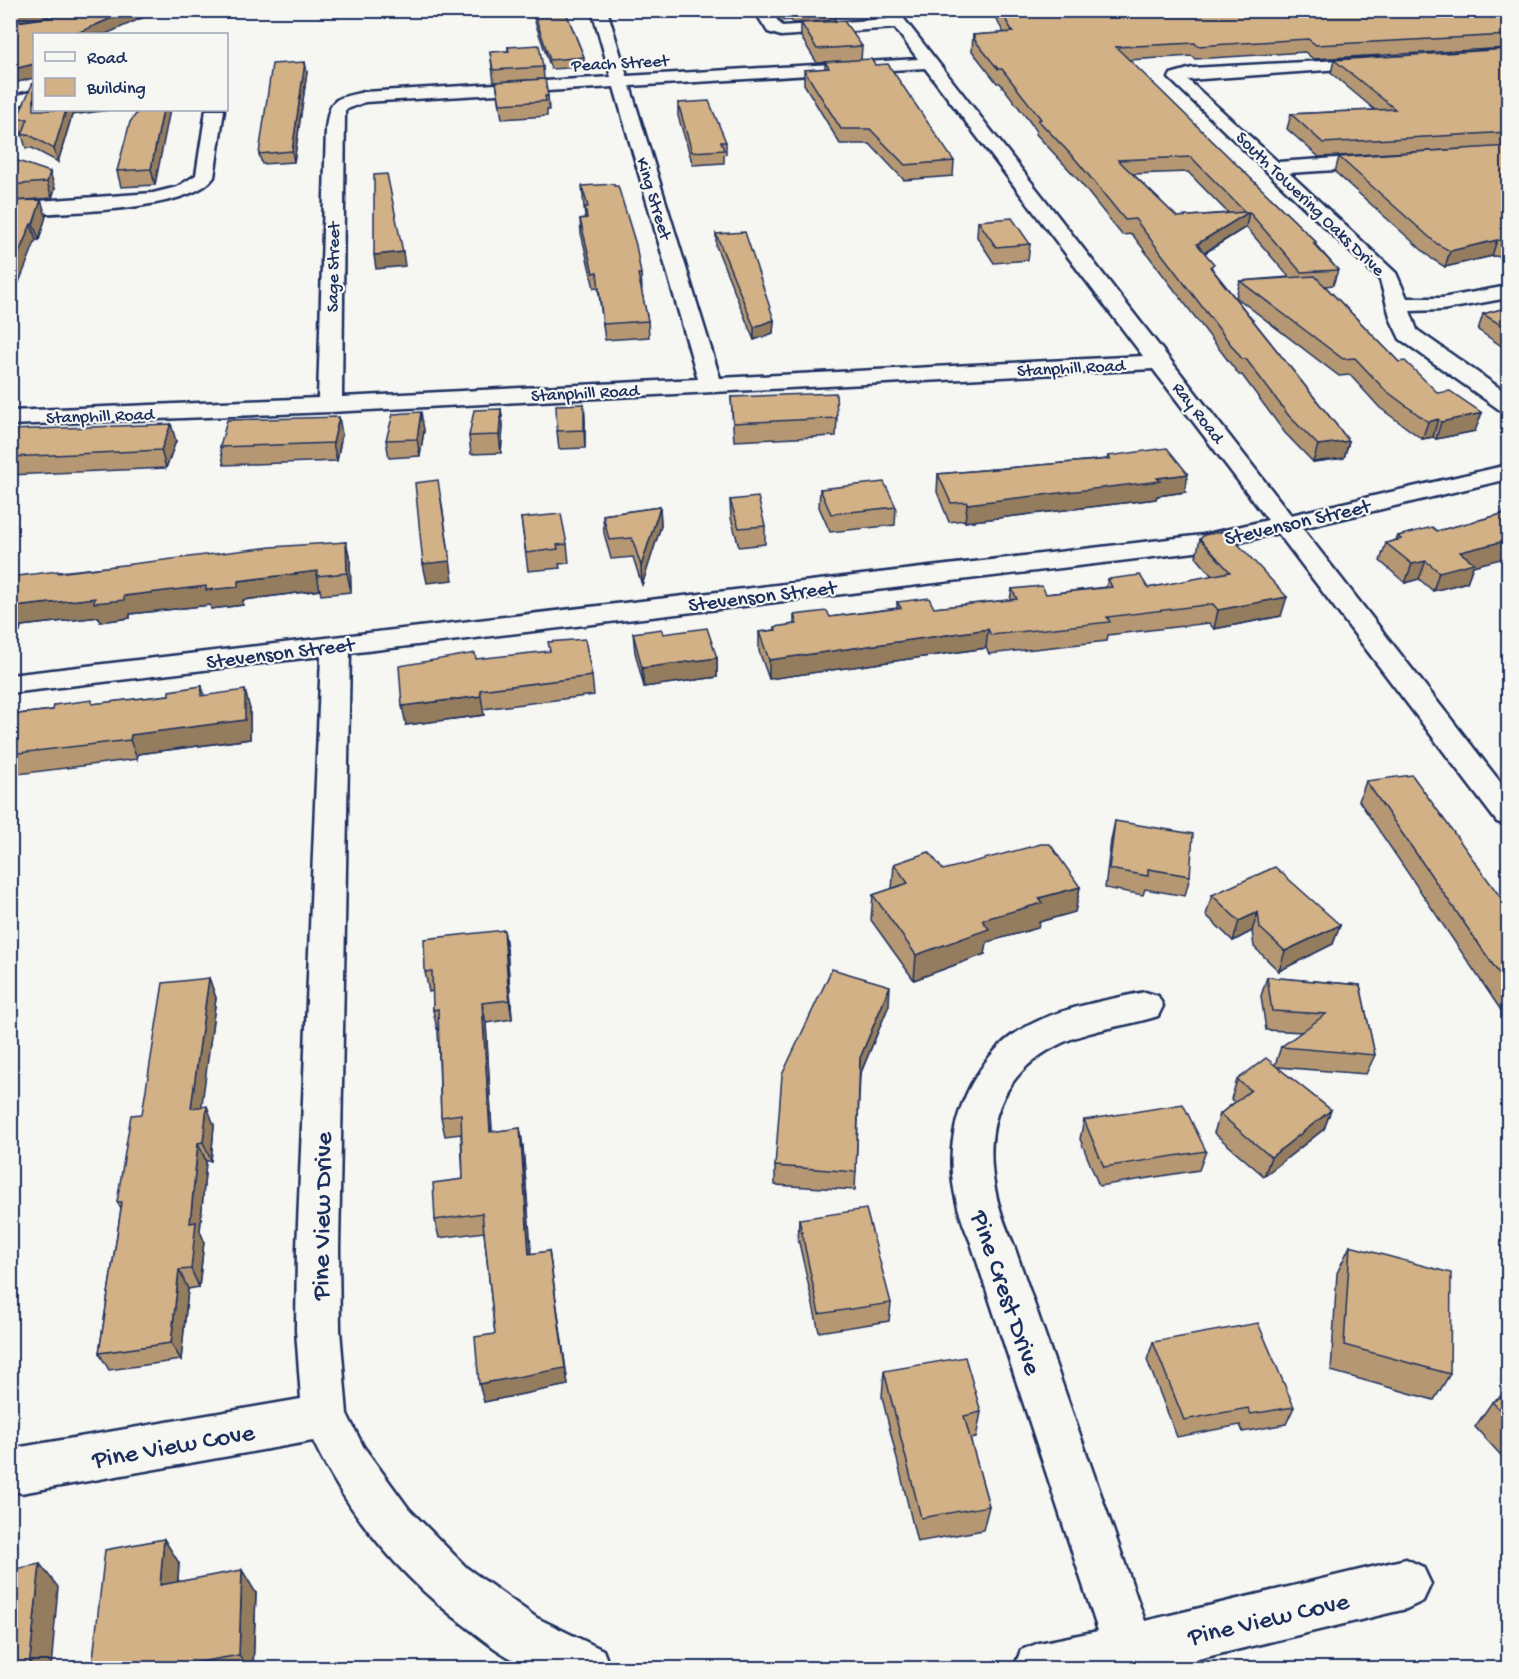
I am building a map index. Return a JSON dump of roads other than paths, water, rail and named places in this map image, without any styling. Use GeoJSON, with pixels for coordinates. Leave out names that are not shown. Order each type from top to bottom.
{"type":"FeatureCollection","features":[{"type":"Feature","properties":{"kind":"street","name":"King Street"},"geometry":{"type":"LineString","coordinates":[[599,10],[711,385]]}},
{"type":"Feature","properties":{"kind":"street"},"geometry":{"type":"LineString","coordinates":[[761,10],[774,29],[781,31],[894,17]]}},
{"type":"Feature","properties":{"kind":"street","name":"Ray Road"},"geometry":{"type":"LineString","coordinates":[[894,17],[1509,814]]}},
{"type":"Feature","properties":{"kind":"street","name":"South Towering Oaks Drive"},"geometry":{"type":"LineString","coordinates":[[1390,62],[1192,73],[1177,78],[1389,277],[1400,305],[1400,320],[1408,334],[1509,405]]}},
{"type":"Feature","properties":{"kind":"street","name":"Peach Street"},"geometry":{"type":"LineString","coordinates":[[335,129],[337,108],[343,103],[364,97],[930,63]]}},
{"type":"Feature","properties":{"kind":"street"},"geometry":{"type":"LineString","coordinates":[[10,102],[33,96]]}},
{"type":"Feature","properties":{"kind":"street"},"geometry":{"type":"LineString","coordinates":[[10,209],[153,199],[184,191],[205,177],[215,111]]}},
{"type":"Feature","properties":{"kind":"street","name":"Sage Street"},"geometry":{"type":"LineString","coordinates":[[330,405],[335,129]]}},
{"type":"Feature","properties":{"kind":"street"},"geometry":{"type":"LineString","coordinates":[[1275,168],[1403,160]]}},
{"type":"Feature","properties":{"kind":"street"},"geometry":{"type":"LineString","coordinates":[[1400,305],[1442,304],[1509,292]]}},
{"type":"Feature","properties":{"kind":"street","name":"Stanphill Road"},"geometry":{"type":"LineString","coordinates":[[10,418],[330,405],[1160,362]]}},
{"type":"Feature","properties":{"kind":"street","name":"Stevenson Street"},"geometry":{"type":"LineString","coordinates":[[10,684],[1203,543],[1509,472]]}},
{"type":"Feature","properties":{"kind":"street","name":"Pine View Drive"},"geometry":{"type":"LineString","coordinates":[[336,645],[318,1248],[318,1330],[325,1417],[347,1462],[392,1526],[450,1585],[519,1636],[585,1668]]}},
{"type":"Feature","properties":{"kind":"street","name":"Pine Crest Drive"},"geometry":{"type":"LineString","coordinates":[[1133,1659],[992,1243],[980,1216],[970,1176],[972,1137],[986,1093],[1004,1064],[1030,1042],[1063,1026],[1145,1006]]}},
{"type":"Feature","properties":{"kind":"street","name":"Pine View Cove"},"geometry":{"type":"LineString","coordinates":[[21,1470],[325,1417]]}},
{"type":"Feature","properties":{"kind":"street","name":"Pine View Cove"},"geometry":{"type":"LineString","coordinates":[[1133,1659],[1406,1584]]}},
{"type":"Feature","properties":{"kind":"street"},"geometry":{"type":"LineString","coordinates":[[1039,1668],[1133,1659]]}}]}
